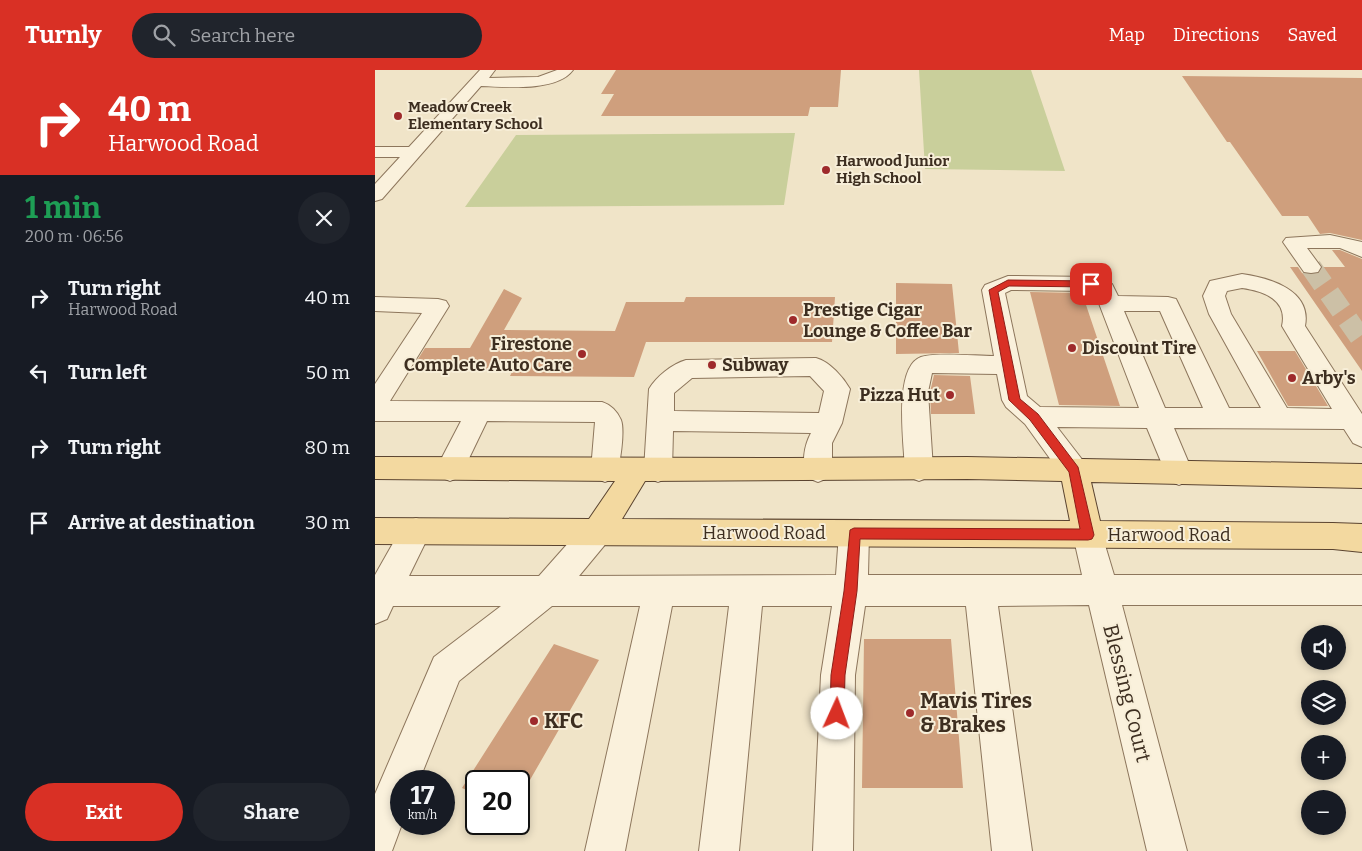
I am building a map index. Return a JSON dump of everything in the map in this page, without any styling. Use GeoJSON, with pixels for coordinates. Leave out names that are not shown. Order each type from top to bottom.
{"type":"FeatureCollection","features":[{"type":"Feature","properties":{"kind":"main road"},"geometry":{"type":"LineString","coordinates":[[375,468],[1074,470],[1362,476]]}},
{"type":"Feature","properties":{"kind":"main road"},"geometry":{"type":"LineString","coordinates":[[597,532],[648,470]]}},
{"type":"Feature","properties":{"kind":"main road"},"geometry":{"type":"LineString","coordinates":[[1074,470],[1088,535]]}},
{"type":"Feature","properties":{"kind":"main road","name":"Harwood Road"},"geometry":{"type":"LineString","coordinates":[[375,531],[1333,536],[1362,538]]}},
{"type":"Feature","properties":{"kind":"street"},"geometry":{"type":"LineString","coordinates":[[375,195],[488,70]]}},
{"type":"Feature","properties":{"kind":"street"},"geometry":{"type":"LineString","coordinates":[[477,82],[541,82],[564,74],[566,70]]}},
{"type":"Feature","properties":{"kind":"street"},"geometry":{"type":"LineString","coordinates":[[375,152],[414,152]]}},
{"type":"Feature","properties":{"kind":"street"},"geometry":{"type":"LineString","coordinates":[[1311,267],[1293,242],[1337,241],[1358,247],[1362,251]]}},
{"type":"Feature","properties":{"kind":"street"},"geometry":{"type":"LineString","coordinates":[[1279,418],[1220,314],[1214,296],[1218,286],[1239,281],[1264,285],[1283,296],[1294,307],[1296,318],[1293,326],[1357,428]]}},
{"type":"Feature","properties":{"kind":"street"},"geometry":{"type":"LineString","coordinates":[[1074,470],[1034,417],[1015,400],[993,290],[1008,283],[1091,284],[1104,289],[1179,472]]}},
{"type":"Feature","properties":{"kind":"street"},"geometry":{"type":"LineString","coordinates":[[1109,303],[1168,304],[1221,419]]}},
{"type":"Feature","properties":{"kind":"street"},"geometry":{"type":"LineString","coordinates":[[375,304],[438,306],[375,404]]}},
{"type":"Feature","properties":{"kind":"street"},"geometry":{"type":"LineString","coordinates":[[919,469],[915,392],[920,369],[927,364],[1008,365]]}},
{"type":"Feature","properties":{"kind":"street"},"geometry":{"type":"LineString","coordinates":[[648,470],[660,421],[662,389],[687,369],[816,368],[837,389],[829,423],[819,443],[818,470]]}},
{"type":"Feature","properties":{"kind":"street"},"geometry":{"type":"LineString","coordinates":[[375,411],[602,412],[609,422],[605,470]]}},
{"type":"Feature","properties":{"kind":"street"},"geometry":{"type":"LineString","coordinates":[[450,469],[479,412]]}},
{"type":"Feature","properties":{"kind":"street"},"geometry":{"type":"LineString","coordinates":[[1034,417],[1156,419],[1279,418],[1357,428]]}},
{"type":"Feature","properties":{"kind":"street"},"geometry":{"type":"LineString","coordinates":[[660,421],[829,423]]}},
{"type":"Feature","properties":{"kind":"street"},"geometry":{"type":"LineString","coordinates":[[378,596],[416,532]]}},
{"type":"Feature","properties":{"kind":"street"},"geometry":{"type":"LineString","coordinates":[[375,842],[446,669],[545,591],[597,532]]}},
{"type":"Feature","properties":{"kind":"street"},"geometry":{"type":"LineString","coordinates":[[833,851],[838,675],[851,591],[854,534]]}},
{"type":"Feature","properties":{"kind":"street","name":"Blessing Court"},"geometry":{"type":"LineString","coordinates":[[1088,535],[1167,851]]}},
{"type":"Feature","properties":{"kind":"street"},"geometry":{"type":"LineString","coordinates":[[980,590],[1012,851]]}},
{"type":"Feature","properties":{"kind":"street"},"geometry":{"type":"LineString","coordinates":[[378,596],[545,591],[1362,590]]}},
{"type":"Feature","properties":{"kind":"street"},"geometry":{"type":"LineString","coordinates":[[605,851],[659,591]]}},
{"type":"Feature","properties":{"kind":"street"},"geometry":{"type":"LineString","coordinates":[[719,851],[747,591]]}},
{"type":"Feature","properties":{"kind":"green space"},"geometry":{"type":"Polygon","coordinates":[[[919,70],[1031,70],[1065,171],[925,169],[919,70]]]}},
{"type":"Feature","properties":{"kind":"green space"},"geometry":{"type":"Polygon","coordinates":[[[795,133],[784,205],[465,207],[516,135],[795,133]]]}},
{"type":"Feature","properties":{"kind":"building"},"geometry":{"type":"Polygon","coordinates":[[[616,70],[841,70],[838,107],[810,107],[808,116],[601,116],[614,94],[601,94],[616,70]]]}},
{"type":"Feature","properties":{"kind":"building"},"geometry":{"type":"Polygon","coordinates":[[[1182,76],[1362,78],[1362,240],[1330,233],[1320,234],[1308,216],[1282,216],[1230,142],[1227,142],[1182,76]]]}},
{"type":"Feature","properties":{"kind":"building"},"geometry":{"type":"Polygon","coordinates":[[[1332,250],[1340,250],[1362,259],[1362,371],[1290,267],[1298,267],[1302,273],[1311,275],[1320,273],[1323,267],[1345,267],[1332,250]]]}},
{"type":"Feature","properties":{"kind":"building"},"geometry":{"type":"Polygon","coordinates":[[[896,283],[952,284],[959,353],[896,354],[896,283]]]}},
{"type":"Feature","properties":{"kind":"building"},"geometry":{"type":"Polygon","coordinates":[[[504,289],[522,298],[504,330],[615,331],[626,302],[684,302],[686,297],[835,297],[832,342],[646,342],[634,377],[510,376],[513,370],[411,370],[425,348],[470,348],[504,289]]]}},
{"type":"Feature","properties":{"kind":"building","name":"Discount Tire"},"geometry":{"type":"Polygon","coordinates":[[[1030,292],[1082,293],[1120,406],[1059,405],[1030,292]]]}},
{"type":"Feature","properties":{"kind":"building","name":"Arby's"},"geometry":{"type":"Polygon","coordinates":[[[1257,351],[1295,351],[1328,406],[1288,406],[1257,351]]]}},
{"type":"Feature","properties":{"kind":"building","name":"Pizza Hut"},"geometry":{"type":"Polygon","coordinates":[[[934,375],[970,376],[975,414],[931,414],[930,392],[934,375]]]}},
{"type":"Feature","properties":{"kind":"building","name":"Mavis Tires & Brakes"},"geometry":{"type":"Polygon","coordinates":[[[864,639],[951,639],[963,788],[862,788],[864,639]]]}},
{"type":"Feature","properties":{"kind":"building","name":"KFC"},"geometry":{"type":"Polygon","coordinates":[[[554,644],[599,660],[530,780],[530,770],[474,770],[554,644]]]}},
{"type":"Feature","properties":{"kind":"tunnel"},"geometry":{"type":"LineString","coordinates":[[1311,267],[1362,340]]}},
{"type":"Feature","properties":{"kind":"place","name":"Meadow Creek Elementary School"},"geometry":{"type":"Point","coordinates":[398,116]}},
{"type":"Feature","properties":{"kind":"place","name":"Harwood Junior High School"},"geometry":{"type":"Point","coordinates":[826,170]}},
{"type":"Feature","properties":{"kind":"place","name":"Prestige Cigar Lounge & Coffee Bar"},"geometry":{"type":"Point","coordinates":[793,320]}},
{"type":"Feature","properties":{"kind":"place","name":"Discount Tire"},"geometry":{"type":"Point","coordinates":[1072,348]}},
{"type":"Feature","properties":{"kind":"place","name":"Firestone Complete Auto Care"},"geometry":{"type":"Point","coordinates":[582,354]}},
{"type":"Feature","properties":{"kind":"place","name":"Subway"},"geometry":{"type":"Point","coordinates":[712,365]}},
{"type":"Feature","properties":{"kind":"place","name":"Arby's"},"geometry":{"type":"Point","coordinates":[1292,378]}},
{"type":"Feature","properties":{"kind":"place","name":"Pizza Hut"},"geometry":{"type":"Point","coordinates":[950,395]}},
{"type":"Feature","properties":{"kind":"place","name":"Mavis Tires & Brakes"},"geometry":{"type":"Point","coordinates":[910,713]}},
{"type":"Feature","properties":{"kind":"place","name":"KFC"},"geometry":{"type":"Point","coordinates":[534,721]}},
{"type":"Feature","properties":{"kind":"route"},"geometry":{"type":"LineString","coordinates":[[837,714],[838,675],[851,591],[854,534],[1088,535],[1074,470],[1034,417],[1015,400],[993,290],[1008,283],[1091,284]]}}]}
